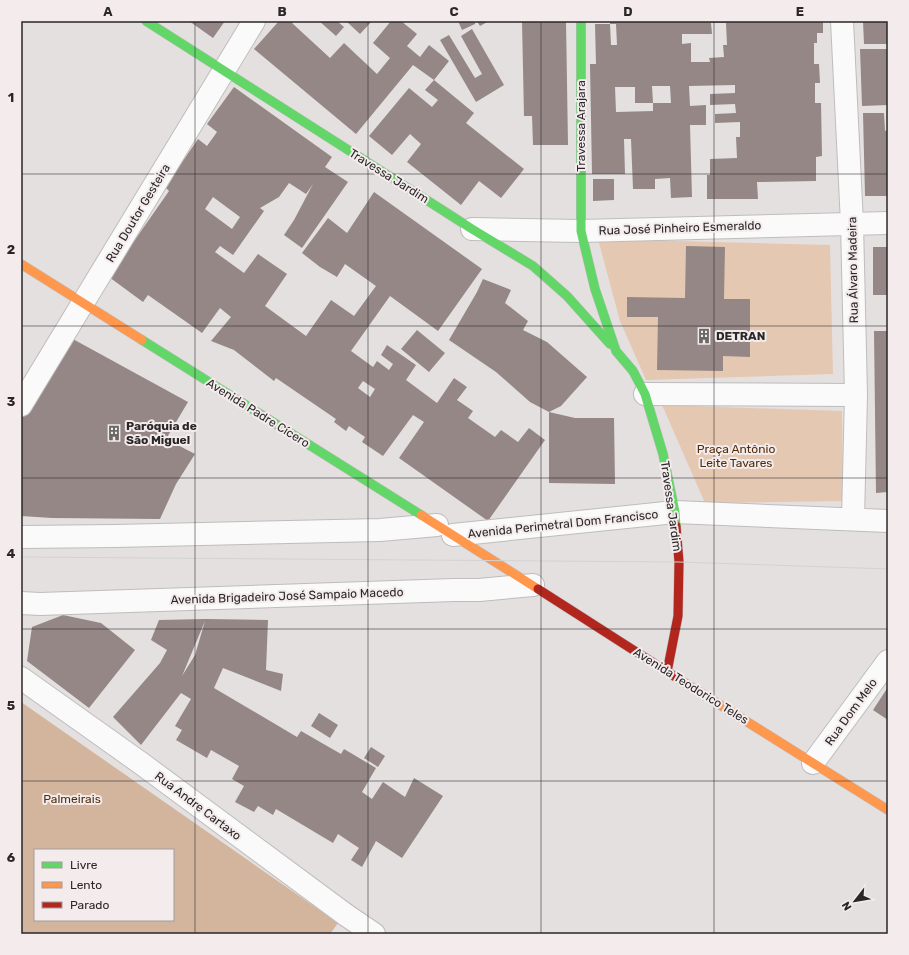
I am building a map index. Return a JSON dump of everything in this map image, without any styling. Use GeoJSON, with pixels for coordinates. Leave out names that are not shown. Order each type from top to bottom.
{"type":"FeatureCollection","features":[{"type":"Feature","properties":{"kind":"street","name":"Travessa Jardim"},"geometry":{"type":"LineString","coordinates":[[146,21],[472,229],[522,259],[551,281],[573,303],[633,371],[645,394],[663,454],[674,512],[679,562],[678,616],[667,672]]}},
{"type":"Feature","properties":{"kind":"street","name":"Rua Doutor Gesteira"},"geometry":{"type":"LineString","coordinates":[[21,405],[254,21]]}},
{"type":"Feature","properties":{"kind":"street","name":"Travessa Arajara"},"geometry":{"type":"LineString","coordinates":[[581,21],[581,231]]}},
{"type":"Feature","properties":{"kind":"street","name":"Rua Álvaro Madeira"},"geometry":{"type":"LineString","coordinates":[[842,21],[852,223],[856,395],[853,519]]}},
{"type":"Feature","properties":{"kind":"street","name":"Rua José Pinheiro Esmeraldo"},"geometry":{"type":"LineString","coordinates":[[472,229],[581,231],[888,223]]}},
{"type":"Feature","properties":{"kind":"street","name":"Travessa Jardim"},"geometry":{"type":"LineString","coordinates":[[581,231],[596,288],[616,351]]}},
{"type":"Feature","properties":{"kind":"street","name":"Avenida Padre Cícero"},"geometry":{"type":"LineString","coordinates":[[21,264],[495,561]]}},
{"type":"Feature","properties":{"kind":"street"},"geometry":{"type":"LineString","coordinates":[[645,394],[856,395]]}},
{"type":"Feature","properties":{"kind":"street","name":"Avenida Perimetral Dom Francisco"},"geometry":{"type":"LineString","coordinates":[[445,530],[674,512],[888,521]]}},
{"type":"Feature","properties":{"kind":"street"},"geometry":{"type":"LineString","coordinates":[[21,537],[445,530]]}},
{"type":"Feature","properties":{"kind":"street","name":"Avenida Teodorico Teles"},"geometry":{"type":"LineString","coordinates":[[495,561],[667,672],[888,810]]}},
{"type":"Feature","properties":{"kind":"street","name":"Avenida Brigadeiro José Sampaio Macedo"},"geometry":{"type":"LineString","coordinates":[[21,619],[30,604],[479,590],[533,585]]}},
{"type":"Feature","properties":{"kind":"street","name":"Rua Dom Melo"},"geometry":{"type":"LineString","coordinates":[[813,763],[888,661]]}},
{"type":"Feature","properties":{"kind":"street","name":"Rua Andre Cartaxo"},"geometry":{"type":"LineString","coordinates":[[21,678],[142,764],[346,915],[374,934]]}},
{"type":"Feature","properties":{"kind":"green space"},"geometry":{"type":"Polygon","coordinates":[[[598,239],[830,245],[833,374],[646,380],[620,321],[598,239]]]}},
{"type":"Feature","properties":{"kind":"green space","name":"Praça Antônio Leite Tavares"},"geometry":{"type":"Polygon","coordinates":[[[662,405],[842,411],[843,501],[705,503],[662,405]]]}},
{"type":"Feature","properties":{"kind":"green space","name":"Palmeirais"},"geometry":{"type":"Polygon","coordinates":[[[21,702],[338,923],[330,934],[21,934],[21,702]]]}},
{"type":"Feature","properties":{"kind":"building"},"geometry":{"type":"Polygon","coordinates":[[[189,21],[225,21],[213,38],[189,21]]]}},
{"type":"Feature","properties":{"kind":"building"},"geometry":{"type":"Polygon","coordinates":[[[279,21],[295,21],[292,23],[330,58],[344,43],[377,74],[390,58],[373,43],[391,21],[401,21],[417,34],[407,46],[420,57],[429,45],[449,61],[434,80],[413,65],[356,134],[254,49],[279,21]]]}},
{"type":"Feature","properties":{"kind":"building"},"geometry":{"type":"Polygon","coordinates":[[[319,21],[337,21],[344,27],[336,36],[319,21]]]}},
{"type":"Feature","properties":{"kind":"building"},"geometry":{"type":"Polygon","coordinates":[[[346,21],[372,21],[360,34],[346,21]]]}},
{"type":"Feature","properties":{"kind":"building"},"geometry":{"type":"Polygon","coordinates":[[[458,21],[475,21],[475,24],[462,30],[458,21]]]}},
{"type":"Feature","properties":{"kind":"building"},"geometry":{"type":"Polygon","coordinates":[[[477,21],[489,21],[480,26],[477,21]]]}},
{"type":"Feature","properties":{"kind":"building"},"geometry":{"type":"Polygon","coordinates":[[[522,21],[566,21],[568,145],[533,145],[532,116],[524,116],[522,21]]]}},
{"type":"Feature","properties":{"kind":"building"},"geometry":{"type":"Polygon","coordinates":[[[610,21],[823,21],[823,33],[817,33],[817,43],[814,43],[814,64],[819,64],[820,83],[815,83],[815,103],[821,103],[822,156],[816,157],[816,181],[757,182],[758,199],[707,199],[707,175],[710,175],[710,159],[737,158],[736,137],[740,137],[740,122],[715,123],[715,114],[736,113],[735,104],[710,105],[710,94],[735,93],[735,85],[689,86],[690,106],[706,105],[706,125],[690,125],[692,197],[671,198],[670,178],[655,179],[655,189],[633,189],[631,139],[624,139],[625,174],[592,174],[590,64],[596,64],[595,24],[610,24],[610,21]],[[711,23],[712,34],[682,34],[682,44],[691,43],[691,62],[710,62],[709,58],[724,57],[723,45],[727,45],[726,23],[711,23]],[[610,24],[611,45],[617,45],[616,24],[610,24]],[[652,86],[653,103],[671,103],[670,86],[652,86]],[[615,87],[616,112],[653,111],[653,103],[635,103],[635,87],[615,87]]]}},
{"type":"Feature","properties":{"kind":"building"},"geometry":{"type":"Polygon","coordinates":[[[863,21],[888,21],[888,44],[864,44],[863,21]]]}},
{"type":"Feature","properties":{"kind":"building"},"geometry":{"type":"Polygon","coordinates":[[[472,29],[504,85],[476,102],[440,40],[449,35],[475,78],[482,74],[461,36],[472,29]]]}},
{"type":"Feature","properties":{"kind":"building"},"geometry":{"type":"Polygon","coordinates":[[[860,49],[888,49],[888,105],[862,106],[860,49]]]}},
{"type":"Feature","properties":{"kind":"building"},"geometry":{"type":"Polygon","coordinates":[[[434,80],[474,113],[466,123],[524,169],[501,198],[479,181],[461,205],[407,162],[421,144],[410,134],[392,155],[369,136],[409,88],[432,107],[438,100],[425,90],[434,80]]]}},
{"type":"Feature","properties":{"kind":"building"},"geometry":{"type":"Polygon","coordinates":[[[234,87],[332,157],[325,167],[348,182],[302,248],[284,235],[294,220],[313,184],[306,194],[289,183],[279,197],[260,208],[264,211],[233,255],[220,246],[215,252],[244,273],[258,254],[287,274],[265,306],[306,336],[331,300],[354,316],[376,286],[345,264],[337,277],[320,267],[302,253],[328,218],[347,233],[374,192],[482,269],[438,331],[390,296],[351,351],[373,367],[377,361],[389,370],[393,364],[381,355],[387,345],[416,365],[406,380],[437,403],[454,378],[467,387],[457,400],[473,411],[468,418],[495,437],[501,430],[518,442],[529,428],[545,440],[488,521],[399,458],[424,422],[413,415],[383,456],[362,442],[365,437],[349,426],[346,431],[334,422],[336,419],[276,378],[274,381],[234,350],[211,341],[231,317],[220,308],[202,333],[148,295],[143,302],[109,277],[169,191],[165,187],[198,139],[207,146],[217,132],[207,124],[234,87]],[[213,197],[205,209],[232,229],[240,217],[213,197]],[[363,381],[358,388],[370,397],[375,389],[363,381]]]}},
{"type":"Feature","properties":{"kind":"building"},"geometry":{"type":"Polygon","coordinates":[[[863,113],[884,113],[885,131],[888,130],[888,196],[865,196],[863,113]]]}},
{"type":"Feature","properties":{"kind":"building"},"geometry":{"type":"Polygon","coordinates":[[[593,179],[614,179],[614,200],[593,201],[593,179]]]}},
{"type":"Feature","properties":{"kind":"building","name":"DETRAN"},"geometry":{"type":"Polygon","coordinates":[[[686,246],[725,247],[724,299],[750,299],[750,357],[723,356],[723,371],[657,370],[658,317],[627,317],[627,297],[685,298],[686,246]]]}},
{"type":"Feature","properties":{"kind":"building"},"geometry":{"type":"Polygon","coordinates":[[[873,247],[888,247],[888,295],[873,295],[873,247]]]}},
{"type":"Feature","properties":{"kind":"building"},"geometry":{"type":"Polygon","coordinates":[[[483,279],[511,290],[505,303],[528,321],[523,330],[547,342],[587,377],[561,406],[549,412],[530,402],[496,372],[449,340],[483,279]]]}},
{"type":"Feature","properties":{"kind":"building"},"geometry":{"type":"Polygon","coordinates":[[[417,330],[445,353],[429,372],[401,349],[417,330]]]}},
{"type":"Feature","properties":{"kind":"building"},"geometry":{"type":"Polygon","coordinates":[[[874,331],[888,331],[888,492],[876,493],[874,331]]]}},
{"type":"Feature","properties":{"kind":"building"},"geometry":{"type":"Polygon","coordinates":[[[71,338],[188,402],[166,439],[195,454],[176,484],[160,519],[52,518],[21,516],[21,418],[71,338]]]}},
{"type":"Feature","properties":{"kind":"building"},"geometry":{"type":"Polygon","coordinates":[[[549,412],[575,418],[614,418],[615,484],[549,483],[549,412]]]}},
{"type":"Feature","properties":{"kind":"building"},"geometry":{"type":"Polygon","coordinates":[[[63,615],[101,623],[135,650],[89,708],[27,661],[32,627],[63,615]]]}},
{"type":"Feature","properties":{"kind":"building"},"geometry":{"type":"Polygon","coordinates":[[[159,620],[268,620],[266,670],[283,674],[281,691],[223,668],[214,688],[297,737],[301,731],[341,754],[344,749],[376,768],[362,792],[372,799],[383,782],[405,797],[414,778],[443,796],[402,858],[376,841],[362,867],[351,860],[359,848],[338,834],[333,843],[276,809],[273,815],[258,806],[254,812],[235,802],[244,786],[232,779],[239,766],[211,750],[207,758],[176,740],[182,730],[175,726],[191,699],[181,693],[141,745],[113,717],[160,663],[167,650],[151,640],[159,620]],[[205,621],[182,676],[195,655],[205,621]]]}},
{"type":"Feature","properties":{"kind":"building"},"geometry":{"type":"Polygon","coordinates":[[[888,687],[888,720],[873,710],[888,687]]]}},
{"type":"Feature","properties":{"kind":"building"},"geometry":{"type":"Polygon","coordinates":[[[319,713],[338,725],[330,738],[311,726],[319,713]]]}},
{"type":"Feature","properties":{"kind":"building"},"geometry":{"type":"Polygon","coordinates":[[[371,747],[385,756],[378,767],[364,758],[371,747]]]}},
{"type":"Feature","properties":{"kind":"tram line"},"geometry":{"type":"LineString","coordinates":[[21,557],[679,562],[888,569]]}},
{"type":"Feature","properties":{"kind":"traffic: fast"},"geometry":{"type":"LineString","coordinates":[[146,21],[472,229],[533,266],[567,296],[610,344]]}},
{"type":"Feature","properties":{"kind":"traffic: fast"},"geometry":{"type":"LineString","coordinates":[[581,21],[581,231],[595,289],[616,351],[633,371],[645,394],[663,454],[675,512],[676,526]]}},
{"type":"Feature","properties":{"kind":"traffic: fast"},"geometry":{"type":"LineString","coordinates":[[142,340],[421,515]]}},
{"type":"Feature","properties":{"kind":"traffic: slow"},"geometry":{"type":"LineString","coordinates":[[21,264],[142,340]]}},
{"type":"Feature","properties":{"kind":"traffic: slow"},"geometry":{"type":"LineString","coordinates":[[421,515],[538,589]]}},
{"type":"Feature","properties":{"kind":"traffic: slow"},"geometry":{"type":"LineString","coordinates":[[677,678],[888,810]]}},
{"type":"Feature","properties":{"kind":"traffic: jam"},"geometry":{"type":"LineString","coordinates":[[667,672],[678,616],[679,562],[676,526]]}},
{"type":"Feature","properties":{"kind":"traffic: jam"},"geometry":{"type":"LineString","coordinates":[[538,589],[677,678]]}},
{"type":"Feature","properties":{"kind":"place","name":"DETRAN"},"geometry":{"type":"Point","coordinates":[704,336]}},
{"type":"Feature","properties":{"kind":"place","name":"Paróquia de São Miguel"},"geometry":{"type":"Point","coordinates":[114,433]}}]}
